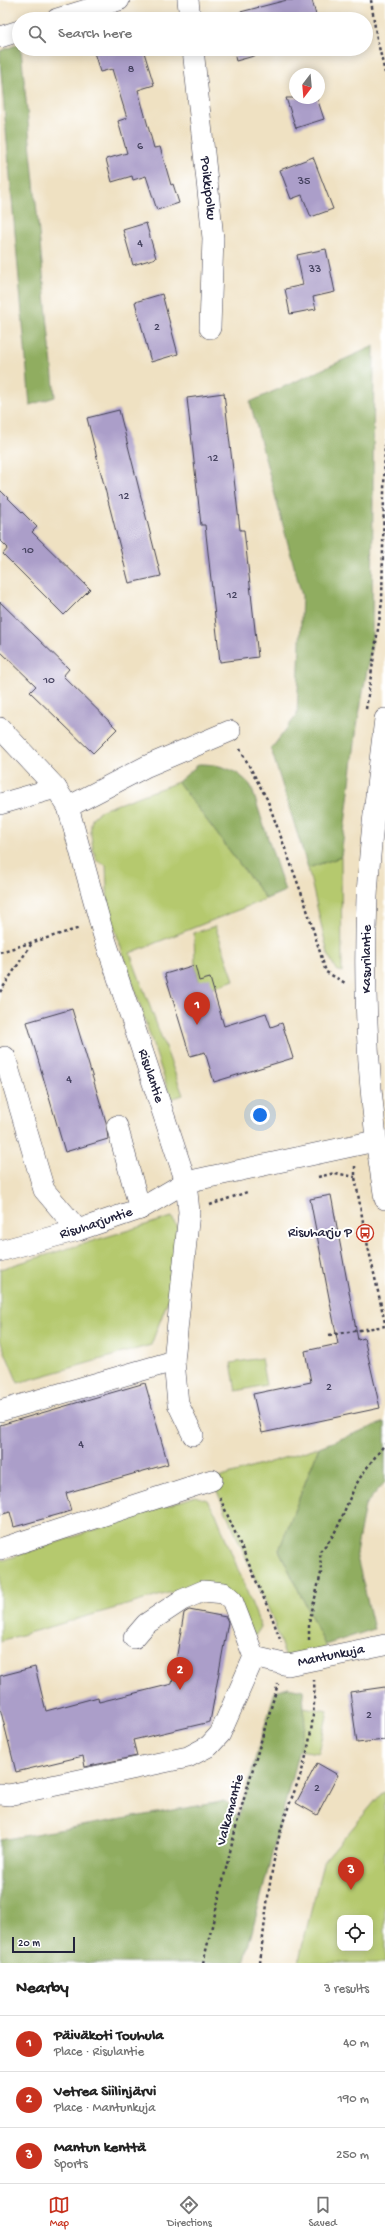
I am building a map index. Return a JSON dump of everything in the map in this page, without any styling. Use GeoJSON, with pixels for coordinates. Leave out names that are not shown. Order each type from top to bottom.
{"type":"FeatureCollection","features":[{"type":"Feature","properties":{"kind":"street"},"geometry":{"type":"LineString","coordinates":[[80,12],[119,0]]}},
{"type":"Feature","properties":{"kind":"street"},"geometry":{"type":"LineString","coordinates":[[188,0],[189,12]]}},
{"type":"Feature","properties":{"kind":"street"},"geometry":{"type":"LineString","coordinates":[[0,36],[12,33]]}},
{"type":"Feature","properties":{"kind":"street","name":"Poikkipolku"},"geometry":{"type":"LineString","coordinates":[[194,56],[213,238],[210,328]]}},
{"type":"Feature","properties":{"kind":"street","name":"Kasurilantie"},"geometry":{"type":"LineString","coordinates":[[385,719],[367,897],[367,1043],[375,1141],[385,1199]]}},
{"type":"Feature","properties":{"kind":"street","name":"Risulantie"},"geometry":{"type":"LineString","coordinates":[[0,728],[56,788],[68,807],[100,922],[186,1182],[189,1212],[174,1360],[178,1404],[193,1435]]}},
{"type":"Feature","properties":{"kind":"street"},"geometry":{"type":"LineString","coordinates":[[68,807],[147,766],[230,731]]}},
{"type":"Feature","properties":{"kind":"street"},"geometry":{"type":"LineString","coordinates":[[0,804],[56,788]]}},
{"type":"Feature","properties":{"kind":"street"},"geometry":{"type":"LineString","coordinates":[[5,1057],[44,1190],[78,1230]]}},
{"type":"Feature","properties":{"kind":"street"},"geometry":{"type":"LineString","coordinates":[[117,1126],[130,1180],[140,1209]]}},
{"type":"Feature","properties":{"kind":"street"},"geometry":{"type":"LineString","coordinates":[[186,1182],[375,1141]]}},
{"type":"Feature","properties":{"kind":"street","name":"Risuharjuntie"},"geometry":{"type":"LineString","coordinates":[[0,1251],[78,1230],[140,1209],[186,1182]]}},
{"type":"Feature","properties":{"kind":"street"},"geometry":{"type":"LineString","coordinates":[[0,1411],[174,1360]]}},
{"type":"Feature","properties":{"kind":"street"},"geometry":{"type":"LineString","coordinates":[[0,1549],[212,1480]]}},
{"type":"Feature","properties":{"kind":"street"},"geometry":{"type":"LineString","coordinates":[[0,1794],[9,1795],[145,1768],[188,1757],[209,1746],[220,1734],[254,1657],[232,1600],[224,1593],[203,1591],[182,1600],[146,1624],[134,1638]]}},
{"type":"Feature","properties":{"kind":"street","name":"Mantunkuja"},"geometry":{"type":"LineString","coordinates":[[254,1657],[298,1663],[385,1644]]}},
{"type":"Feature","properties":{"kind":"path"},"geometry":{"type":"LineString","coordinates":[[371,0],[373,12]]}},
{"type":"Feature","properties":{"kind":"path"},"geometry":{"type":"LineString","coordinates":[[373,14],[385,73]]}},
{"type":"Feature","properties":{"kind":"path"},"geometry":{"type":"LineString","coordinates":[[230,731],[267,799],[305,903],[326,972],[346,983]]}},
{"type":"Feature","properties":{"kind":"path"},"geometry":{"type":"LineString","coordinates":[[0,952],[100,922]]}},
{"type":"Feature","properties":{"kind":"path"},"geometry":{"type":"LineString","coordinates":[[0,992],[32,942]]}},
{"type":"Feature","properties":{"kind":"path"},"geometry":{"type":"LineString","coordinates":[[313,1178],[335,1173],[355,1177]]}},
{"type":"Feature","properties":{"kind":"path"},"geometry":{"type":"LineString","coordinates":[[189,1212],[248,1192]]}},
{"type":"Feature","properties":{"kind":"path"},"geometry":{"type":"LineString","coordinates":[[329,1335],[385,1326]]}},
{"type":"Feature","properties":{"kind":"path"},"geometry":{"type":"LineString","coordinates":[[298,1663],[321,1573],[320,1551],[331,1540],[367,1466],[385,1444]]}},
{"type":"Feature","properties":{"kind":"path"},"geometry":{"type":"LineString","coordinates":[[212,1480],[272,1617],[298,1663],[314,1681],[312,1717],[298,1782],[290,1800],[275,1855],[260,1963]]}},
{"type":"Feature","properties":{"kind":"path","name":"Valkamantie"},"geometry":{"type":"LineString","coordinates":[[203,1963],[240,1811],[275,1691],[298,1663]]}},
{"type":"Feature","properties":{"kind":"green space"},"geometry":{"type":"Polygon","coordinates":[[[12,47],[12,56],[22,56],[55,397],[30,405],[0,61],[0,51],[12,47]]]}},
{"type":"Feature","properties":{"kind":"green space"},"geometry":{"type":"Polygon","coordinates":[[[374,346],[372,642],[357,726],[341,857],[308,868],[271,749],[297,715],[302,596],[250,402],[374,346]]]}},
{"type":"Feature","properties":{"kind":"green space"},"geometry":{"type":"Polygon","coordinates":[[[199,764],[221,766],[240,775],[251,786],[285,891],[266,899],[178,782],[199,764]]]}},
{"type":"Feature","properties":{"kind":"green space"},"geometry":{"type":"Polygon","coordinates":[[[178,782],[266,899],[130,953],[183,1095],[171,1099],[108,908],[106,865],[97,861],[92,845],[91,825],[94,816],[102,810],[178,782]]]}},
{"type":"Feature","properties":{"kind":"green space"},"geometry":{"type":"Polygon","coordinates":[[[341,857],[342,972],[336,970],[328,954],[308,868],[341,857]]]}},
{"type":"Feature","properties":{"kind":"green space"},"geometry":{"type":"Polygon","coordinates":[[[215,926],[234,980],[213,988],[199,981],[195,965],[194,933],[215,926]]]}},
{"type":"Feature","properties":{"kind":"green space"},"geometry":{"type":"Polygon","coordinates":[[[172,1217],[179,1232],[171,1292],[151,1345],[18,1383],[0,1340],[0,1269],[172,1217]]]}},
{"type":"Feature","properties":{"kind":"green space"},"geometry":{"type":"Polygon","coordinates":[[[261,1358],[266,1385],[236,1391],[231,1363],[261,1358]]]}},
{"type":"Feature","properties":{"kind":"green space"},"geometry":{"type":"Polygon","coordinates":[[[385,1422],[385,1482],[365,1505],[356,1553],[374,1629],[325,1645],[279,1550],[319,1447],[385,1422]]]}},
{"type":"Feature","properties":{"kind":"green space"},"geometry":{"type":"Polygon","coordinates":[[[319,1447],[279,1550],[331,1657],[288,1665],[272,1617],[212,1480],[319,1447]]]}},
{"type":"Feature","properties":{"kind":"green space"},"geometry":{"type":"Polygon","coordinates":[[[196,1496],[207,1500],[216,1514],[261,1627],[255,1636],[204,1583],[0,1641],[0,1558],[4,1560],[196,1496]]]}},
{"type":"Feature","properties":{"kind":"green space"},"geometry":{"type":"Polygon","coordinates":[[[288,1687],[303,1690],[305,1726],[244,1963],[0,1963],[0,1840],[226,1801],[238,1818],[275,1691],[288,1687]]]}},
{"type":"Feature","properties":{"kind":"green space"},"geometry":{"type":"Polygon","coordinates":[[[303,1707],[328,1711],[319,1753],[298,1750],[305,1726],[303,1707]]]}},
{"type":"Feature","properties":{"kind":"green space"},"geometry":{"type":"Polygon","coordinates":[[[385,1792],[385,1963],[298,1963],[323,1863],[382,1793],[385,1792]]]}},
{"type":"Feature","properties":{"kind":"building"},"geometry":{"type":"Polygon","coordinates":[[[287,0],[312,0],[315,12],[240,12],[287,0]]]}},
{"type":"Feature","properties":{"kind":"building"},"geometry":{"type":"Polygon","coordinates":[[[95,56],[145,56],[154,85],[138,90],[154,148],[160,147],[171,185],[173,184],[179,203],[157,210],[146,176],[133,180],[132,176],[112,182],[106,159],[127,153],[118,121],[127,118],[112,69],[100,72],[95,56]]]}},
{"type":"Feature","properties":{"kind":"building"},"geometry":{"type":"Polygon","coordinates":[[[235,56],[254,56],[236,61],[235,56]]]}},
{"type":"Feature","properties":{"kind":"building"},"geometry":{"type":"Polygon","coordinates":[[[286,98],[289,98],[289,104],[319,104],[324,119],[296,128],[286,98]]]}},
{"type":"Feature","properties":{"kind":"building"},"geometry":{"type":"Polygon","coordinates":[[[313,157],[333,209],[311,217],[302,195],[291,199],[280,170],[313,157]]]}},
{"type":"Feature","properties":{"kind":"building"},"geometry":{"type":"Polygon","coordinates":[[[146,223],[156,258],[133,265],[123,230],[146,223]]]}},
{"type":"Feature","properties":{"kind":"building"},"geometry":{"type":"Polygon","coordinates":[[[326,249],[335,292],[313,297],[316,309],[290,314],[285,289],[303,285],[297,255],[326,249]]]}},
{"type":"Feature","properties":{"kind":"building"},"geometry":{"type":"Polygon","coordinates":[[[162,294],[178,354],[151,362],[135,302],[162,294]]]}},
{"type":"Feature","properties":{"kind":"building"},"geometry":{"type":"Polygon","coordinates":[[[224,393],[240,530],[244,530],[258,657],[220,662],[205,525],[201,525],[187,398],[224,393]]]}},
{"type":"Feature","properties":{"kind":"building"},"geometry":{"type":"Polygon","coordinates":[[[119,410],[161,576],[129,583],[87,418],[119,410]]]}},
{"type":"Feature","properties":{"kind":"building"},"geometry":{"type":"Polygon","coordinates":[[[0,490],[37,527],[32,532],[90,589],[64,615],[3,554],[8,548],[0,540],[0,490]]]}},
{"type":"Feature","properties":{"kind":"building"},"geometry":{"type":"Polygon","coordinates":[[[0,602],[69,669],[63,676],[117,729],[93,753],[30,692],[36,686],[0,651],[0,602]]]}},
{"type":"Feature","properties":{"kind":"building"},"geometry":{"type":"Polygon","coordinates":[[[195,965],[199,981],[210,978],[224,1026],[266,1013],[271,1027],[282,1023],[293,1058],[214,1082],[205,1052],[190,1056],[165,974],[195,965]]]}},
{"type":"Feature","properties":{"kind":"building"},"geometry":{"type":"Polygon","coordinates":[[[72,1009],[106,1122],[108,1139],[65,1152],[27,1022],[72,1009]]]}},
{"type":"Feature","properties":{"kind":"building"},"geometry":{"type":"Polygon","coordinates":[[[331,1195],[358,1340],[364,1338],[380,1408],[262,1433],[253,1394],[311,1382],[305,1351],[338,1344],[310,1199],[331,1195]]]}},
{"type":"Feature","properties":{"kind":"building"},"geometry":{"type":"Polygon","coordinates":[[[145,1383],[168,1464],[66,1493],[71,1511],[14,1527],[10,1512],[0,1515],[0,1425],[145,1383]]]}},
{"type":"Feature","properties":{"kind":"building"},"geometry":{"type":"Polygon","coordinates":[[[189,1610],[226,1617],[228,1622],[210,1722],[133,1740],[137,1756],[85,1767],[83,1756],[16,1772],[0,1708],[0,1676],[35,1667],[46,1711],[98,1697],[99,1702],[172,1684],[184,1613],[189,1610]]]}},
{"type":"Feature","properties":{"kind":"building"},"geometry":{"type":"Polygon","coordinates":[[[385,1687],[385,1740],[357,1743],[350,1692],[385,1687]]]}},
{"type":"Feature","properties":{"kind":"building"},"geometry":{"type":"Polygon","coordinates":[[[317,1763],[338,1775],[317,1815],[296,1803],[317,1763]]]}},
{"type":"Feature","properties":{"kind":"place","name":"Päiväkoti Touhula"},"geometry":{"type":"Point","coordinates":[197,1025]}},
{"type":"Feature","properties":{"kind":"place","name":"Risuharju P"},"geometry":{"type":"Point","coordinates":[365,1233]}},
{"type":"Feature","properties":{"kind":"place","name":"Vetrea Siilinjärvi"},"geometry":{"type":"Point","coordinates":[180,1690]}},
{"type":"Feature","properties":{"kind":"place","name":"Mantun kenttä"},"geometry":{"type":"Point","coordinates":[351,1890]}}]}
